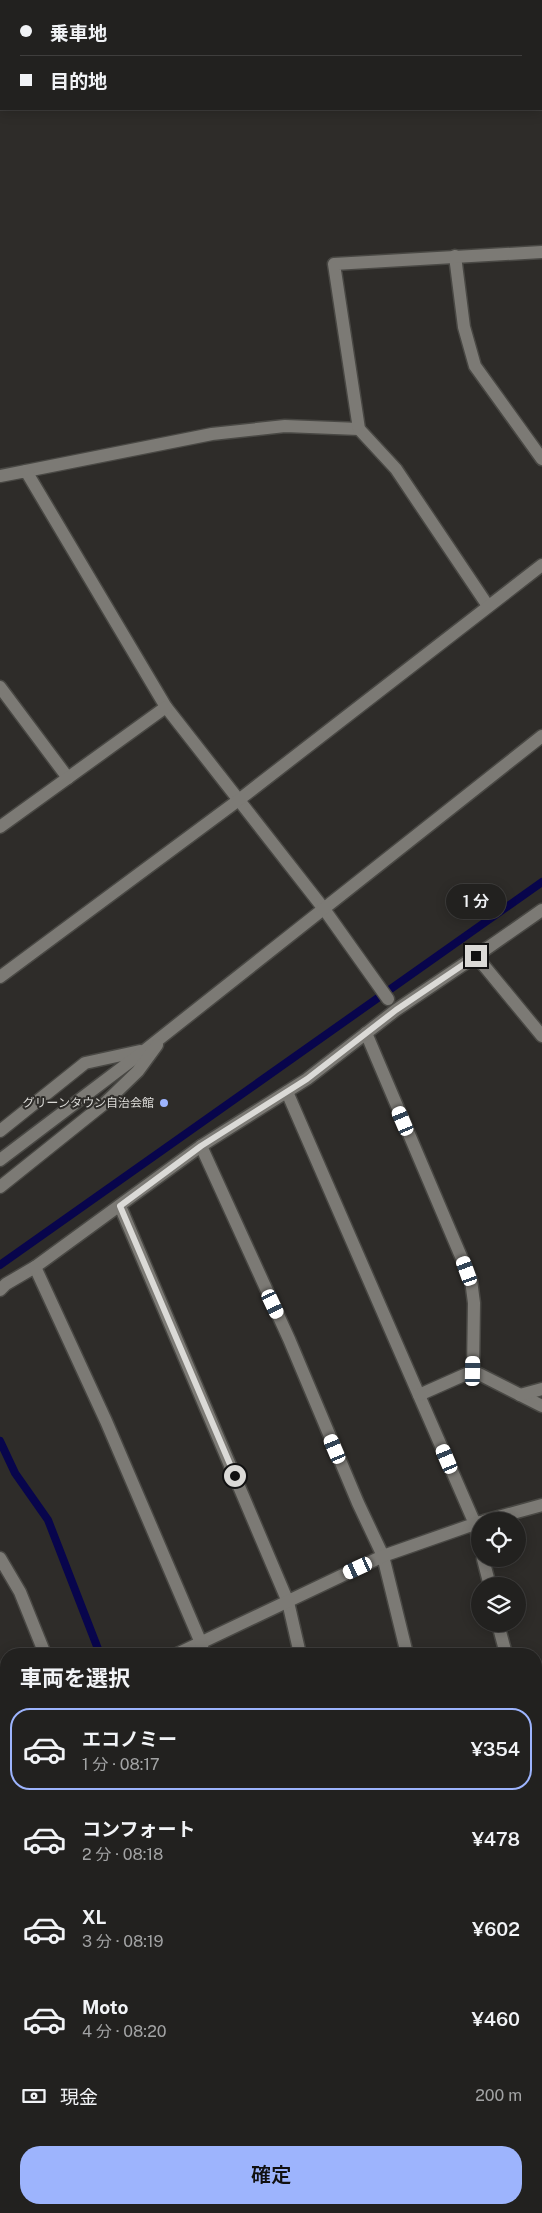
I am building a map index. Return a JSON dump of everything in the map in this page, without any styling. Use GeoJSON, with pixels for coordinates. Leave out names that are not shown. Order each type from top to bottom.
{"type":"FeatureCollection","features":[{"type":"Feature","properties":{"kind":"street"},"geometry":{"type":"LineString","coordinates":[[488,606],[396,469],[359,429],[334,264],[542,252]]}},
{"type":"Feature","properties":{"kind":"street"},"geometry":{"type":"LineString","coordinates":[[455,256],[464,327],[475,366],[542,459]]}},
{"type":"Feature","properties":{"kind":"street"},"geometry":{"type":"LineString","coordinates":[[0,476],[212,434],[285,426],[359,429]]}},
{"type":"Feature","properties":{"kind":"street"},"geometry":{"type":"LineString","coordinates":[[26,471],[166,707],[240,799],[324,909],[388,999]]}},
{"type":"Feature","properties":{"kind":"street"},"geometry":{"type":"LineString","coordinates":[[0,977],[240,799],[542,565]]}},
{"type":"Feature","properties":{"kind":"street"},"geometry":{"type":"LineString","coordinates":[[0,688],[68,778]]}},
{"type":"Feature","properties":{"kind":"street"},"geometry":{"type":"LineString","coordinates":[[0,827],[166,707]]}},
{"type":"Feature","properties":{"kind":"street"},"geometry":{"type":"LineString","coordinates":[[0,1160],[144,1051],[542,736]]}},
{"type":"Feature","properties":{"kind":"street"},"geometry":{"type":"LineString","coordinates":[[0,1290],[120,1206],[201,1146],[307,1079],[396,1010],[542,910]]}},
{"type":"Feature","properties":{"kind":"street"},"geometry":{"type":"LineString","coordinates":[[476,956],[542,1036]]}},
{"type":"Feature","properties":{"kind":"street"},"geometry":{"type":"LineString","coordinates":[[0,1187],[105,1103],[138,1071],[167,1031]]}},
{"type":"Feature","properties":{"kind":"street"},"geometry":{"type":"LineString","coordinates":[[366,1033],[471,1280],[474,1303],[473,1371]]}},
{"type":"Feature","properties":{"kind":"street"},"geometry":{"type":"LineString","coordinates":[[0,1131],[85,1064],[144,1051]]}},
{"type":"Feature","properties":{"kind":"street"},"geometry":{"type":"LineString","coordinates":[[287,1092],[419,1395],[475,1512]]}},
{"type":"Feature","properties":{"kind":"street"},"geometry":{"type":"LineString","coordinates":[[201,1146],[289,1340],[358,1503],[383,1556],[406,1648]]}},
{"type":"Feature","properties":{"kind":"street"},"geometry":{"type":"LineString","coordinates":[[120,1206],[288,1602],[299,1648]]}},
{"type":"Feature","properties":{"kind":"street"},"geometry":{"type":"LineString","coordinates":[[36,1266],[106,1421],[203,1648],[288,1602],[383,1556],[471,1525]]}},
{"type":"Feature","properties":{"kind":"street"},"geometry":{"type":"LineString","coordinates":[[419,1395],[473,1371]]}},
{"type":"Feature","properties":{"kind":"street"},"geometry":{"type":"LineString","coordinates":[[473,1371],[542,1406]]}},
{"type":"Feature","properties":{"kind":"street"},"geometry":{"type":"LineString","coordinates":[[520,1395],[542,1389]]}},
{"type":"Feature","properties":{"kind":"street"},"geometry":{"type":"LineString","coordinates":[[516,1512],[542,1505]]}},
{"type":"Feature","properties":{"kind":"street"},"geometry":{"type":"LineString","coordinates":[[0,1558],[20,1592],[43,1648]]}},
{"type":"Feature","properties":{"kind":"street"},"geometry":{"type":"LineString","coordinates":[[500,1632],[504,1648]]}},
{"type":"Feature","properties":{"kind":"waterway"},"geometry":{"type":"LineString","coordinates":[[0,1265],[542,882]]}},
{"type":"Feature","properties":{"kind":"waterway"},"geometry":{"type":"LineString","coordinates":[[0,1441],[15,1473],[48,1520],[98,1648]]}},
{"type":"Feature","properties":{"kind":"place","name":"グリーンタウン自治会館"},"geometry":{"type":"Point","coordinates":[164,1103]}},
{"type":"Feature","properties":{"kind":"route"},"geometry":{"type":"LineString","coordinates":[[235,1476],[120,1206],[201,1146],[307,1079],[396,1010],[476,956]]}}]}
